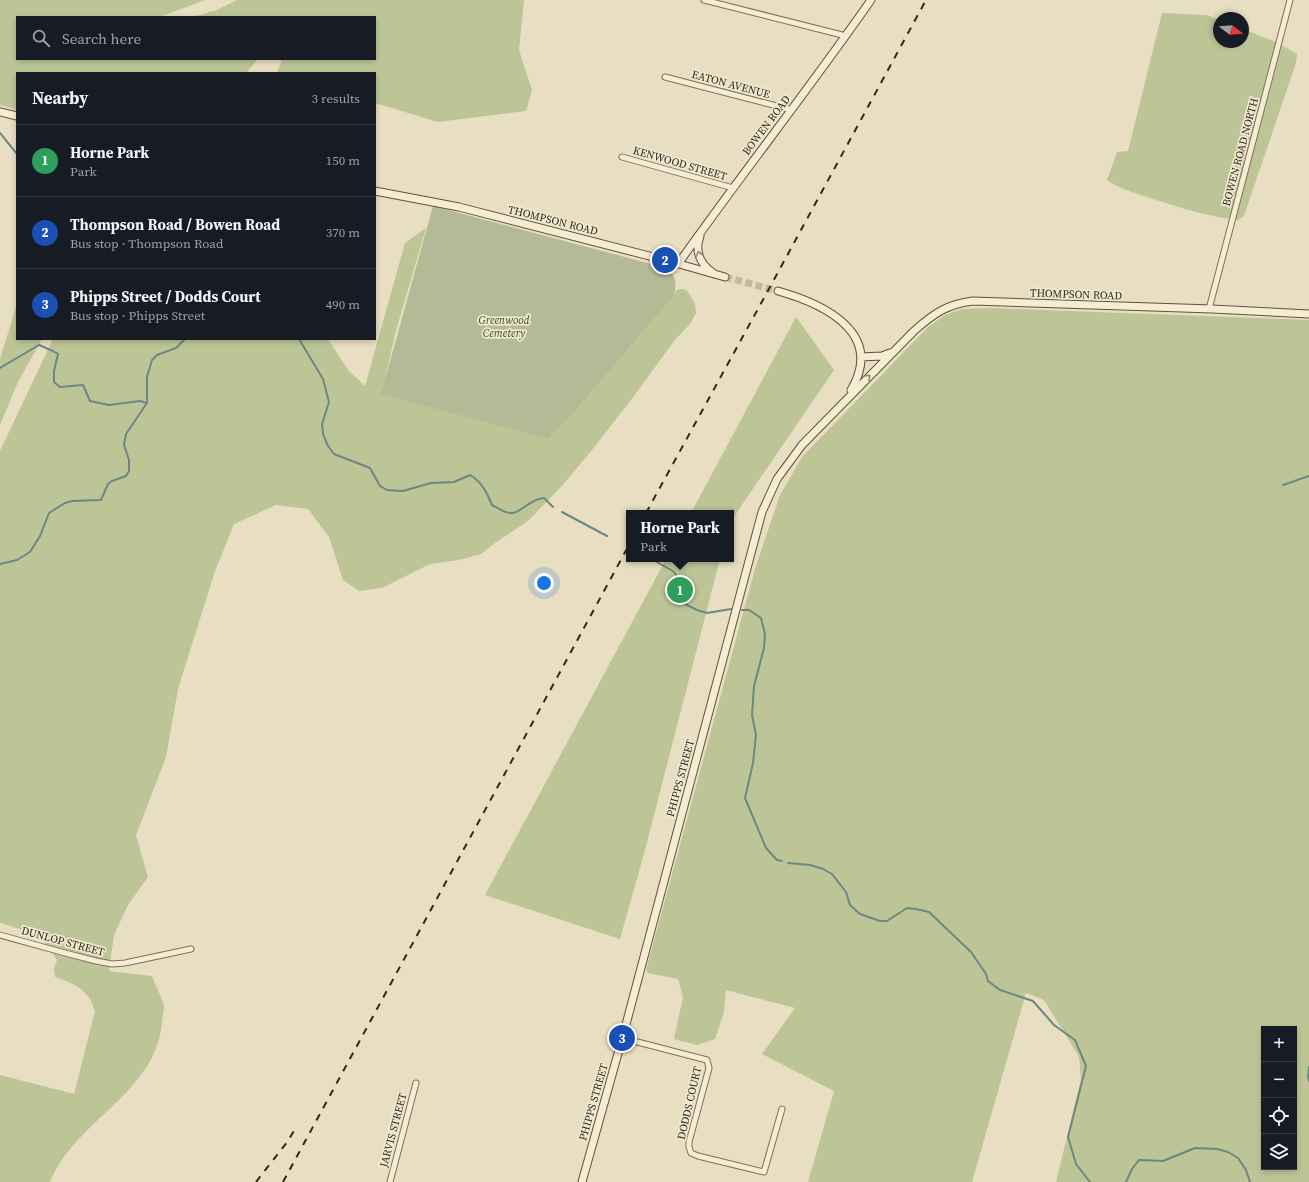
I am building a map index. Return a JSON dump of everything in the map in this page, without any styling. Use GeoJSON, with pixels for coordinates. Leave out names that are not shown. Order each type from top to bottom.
{"type":"FeatureCollection","features":[{"type":"Feature","properties":{"kind":"main road","name":"BOWEN ROAD"},"geometry":{"type":"LineString","coordinates":[[678,264],[732,188],[792,110],[871,0]]}},
{"type":"Feature","properties":{"kind":"main road"},"geometry":{"type":"LineString","coordinates":[[0,112],[16,116]]}},
{"type":"Feature","properties":{"kind":"main road","name":"THOMPSON ROAD"},"geometry":{"type":"LineString","coordinates":[[376,191],[446,204],[723,277],[709,270],[699,256],[698,244],[707,223]]}},
{"type":"Feature","properties":{"kind":"main road"},"geometry":{"type":"LineString","coordinates":[[778,291],[810,301],[837,318],[854,336],[860,346],[860,366],[855,384],[843,402]]}},
{"type":"Feature","properties":{"kind":"main road","name":"THOMPSON ROAD"},"geometry":{"type":"LineString","coordinates":[[861,357],[882,356],[894,351],[930,317],[944,309],[960,303],[973,301],[1309,314]]}},
{"type":"Feature","properties":{"kind":"main road"},"geometry":{"type":"LineString","coordinates":[[843,402],[894,351]]}},
{"type":"Feature","properties":{"kind":"main road","name":"PHIPPS STREET"},"geometry":{"type":"LineString","coordinates":[[582,1182],[622,1038],[762,512],[777,479],[786,465],[802,445],[843,402]]}},
{"type":"Feature","properties":{"kind":"street"},"geometry":{"type":"LineString","coordinates":[[704,0],[846,36]]}},
{"type":"Feature","properties":{"kind":"street","name":"BOWEN ROAD NORTH"},"geometry":{"type":"LineString","coordinates":[[1209,309],[1290,0]]}},
{"type":"Feature","properties":{"kind":"street","name":"EATON AVENUE"},"geometry":{"type":"LineString","coordinates":[[665,76],[792,110]]}},
{"type":"Feature","properties":{"kind":"street","name":"KENWOOD STREET"},"geometry":{"type":"LineString","coordinates":[[622,157],[732,188]]}},
{"type":"Feature","properties":{"kind":"street","name":"DUNLOP STREET"},"geometry":{"type":"LineString","coordinates":[[0,935],[112,964],[125,963],[191,949]]}},
{"type":"Feature","properties":{"kind":"street","name":"DODDS COURT"},"geometry":{"type":"LineString","coordinates":[[622,1038],[707,1060],[709,1063],[689,1142],[691,1153],[705,1158],[764,1172],[782,1109]]}},
{"type":"Feature","properties":{"kind":"street","name":"JARVIS STREET"},"geometry":{"type":"LineString","coordinates":[[390,1182],[416,1083]]}},
{"type":"Feature","properties":{"kind":"green space"},"geometry":{"type":"Polygon","coordinates":[[[0,0],[205,0],[163,16],[16,16],[16,60],[257,60],[247,72],[16,72],[16,110],[0,105],[0,0]]]}},
{"type":"Feature","properties":{"kind":"green space"},"geometry":{"type":"Polygon","coordinates":[[[237,0],[524,0],[519,50],[532,90],[526,111],[438,122],[376,103],[376,72],[277,72],[282,60],[376,60],[376,16],[196,16],[217,10],[237,0]]]}},
{"type":"Feature","properties":{"kind":"green space"},"geometry":{"type":"Polygon","coordinates":[[[1162,13],[1207,15],[1213,18],[1213,48],[1249,48],[1249,31],[1276,42],[1297,54],[1296,63],[1244,216],[1238,220],[1205,214],[1172,205],[1117,186],[1107,180],[1117,152],[1128,151],[1162,13]]]}},
{"type":"Feature","properties":{"kind":"green space","name":"Greenwood Cemetery"},"geometry":{"type":"Polygon","coordinates":[[[433,206],[666,268],[674,277],[674,295],[579,406],[548,439],[381,394],[433,206]]]}},
{"type":"Feature","properties":{"kind":"green space"},"geometry":{"type":"Polygon","coordinates":[[[426,228],[395,334],[382,394],[674,295],[677,290],[686,290],[695,304],[696,313],[690,324],[674,341],[634,396],[560,488],[528,521],[481,554],[459,560],[430,564],[382,588],[359,591],[343,580],[329,537],[308,509],[276,505],[234,524],[215,571],[178,689],[166,757],[136,835],[148,877],[128,905],[114,935],[109,971],[152,976],[162,1000],[164,1011],[156,1048],[145,1069],[130,1088],[77,1141],[62,1160],[50,1182],[0,1182],[0,1075],[74,1094],[95,1011],[90,999],[83,991],[70,983],[55,977],[54,968],[57,960],[40,935],[0,923],[0,451],[53,340],[329,340],[348,370],[365,386],[405,243],[426,228]]]}},
{"type":"Feature","properties":{"kind":"green space"},"geometry":{"type":"Polygon","coordinates":[[[16,307],[16,340],[41,340],[18,382],[0,425],[0,359],[16,307]]]}},
{"type":"Feature","properties":{"kind":"green space"},"geometry":{"type":"Polygon","coordinates":[[[988,308],[1309,320],[1309,1182],[1056,1182],[1081,1079],[1079,1057],[1044,1000],[1026,993],[972,1182],[808,1182],[834,1091],[762,1054],[795,1008],[726,990],[724,1012],[715,1039],[697,1045],[674,1039],[683,997],[678,979],[647,973],[646,970],[755,569],[780,495],[802,457],[928,327],[945,315],[962,309],[988,308]]]}},
{"type":"Feature","properties":{"kind":"green space"},"geometry":{"type":"Polygon","coordinates":[[[796,317],[834,370],[734,517],[734,510],[693,510],[796,317]]]}},
{"type":"Feature","properties":{"kind":"green space"},"geometry":{"type":"Polygon","coordinates":[[[664,562],[719,562],[645,850],[620,939],[485,895],[664,562]]]}},
{"type":"Feature","properties":{"kind":"waterway"},"geometry":{"type":"LineString","coordinates":[[0,133],[16,153]]}},
{"type":"Feature","properties":{"kind":"waterway"},"geometry":{"type":"LineString","coordinates":[[0,564],[17,560],[30,552],[40,536],[49,513],[65,503],[72,501],[101,500],[108,484],[126,476],[129,471],[129,460],[124,445],[126,434],[147,403],[147,377],[152,360],[157,355],[176,348],[184,340]]}},
{"type":"Feature","properties":{"kind":"waterway"},"geometry":{"type":"LineString","coordinates":[[300,340],[323,379],[329,402],[322,424],[323,434],[328,446],[334,454],[370,468],[380,486],[387,490],[403,491],[431,483],[454,482],[470,475],[481,484],[492,505],[505,512],[517,512],[535,500],[544,498],[553,507]]}},
{"type":"Feature","properties":{"kind":"waterway"},"geometry":{"type":"LineString","coordinates":[[0,368],[39,345],[58,354],[54,371],[54,382],[60,387],[83,385],[90,401],[109,405],[140,401],[147,403]]}},
{"type":"Feature","properties":{"kind":"waterway"},"geometry":{"type":"LineString","coordinates":[[1283,485],[1309,476]]}},
{"type":"Feature","properties":{"kind":"waterway"},"geometry":{"type":"LineString","coordinates":[[562,512],[607,536]]}},
{"type":"Feature","properties":{"kind":"waterway"},"geometry":{"type":"LineString","coordinates":[[657,562],[673,571],[677,576],[685,604],[707,613],[731,609]]}},
{"type":"Feature","properties":{"kind":"waterway"},"geometry":{"type":"LineString","coordinates":[[742,610],[749,610],[761,618],[765,634],[764,648],[754,686],[752,715],[756,735],[753,763],[745,798],[766,848],[777,860],[782,861]]}},
{"type":"Feature","properties":{"kind":"waterway"},"geometry":{"type":"LineString","coordinates":[[788,863],[810,865],[823,869],[832,874],[846,892],[850,905],[860,914],[880,921],[887,921],[907,908],[929,912],[971,952],[986,974],[988,981],[1000,990],[1033,1001],[1054,1025],[1075,1040],[1086,1066],[1068,1137],[1076,1164],[1090,1182]]}},
{"type":"Feature","properties":{"kind":"waterway"},"geometry":{"type":"LineString","coordinates":[[1309,1067],[1309,1081]]}},
{"type":"Feature","properties":{"kind":"waterway"},"geometry":{"type":"LineString","coordinates":[[1126,1182],[1132,1169],[1139,1160],[1163,1161],[1195,1148],[1217,1149],[1228,1152],[1238,1158],[1246,1170],[1250,1182]]}},
{"type":"Feature","properties":{"kind":"tunnel"},"geometry":{"type":"LineString","coordinates":[[725,277],[778,291]]}},
{"type":"Feature","properties":{"kind":"railway"},"geometry":{"type":"LineString","coordinates":[[648,510],[926,0]]}},
{"type":"Feature","properties":{"kind":"railway"},"geometry":{"type":"LineString","coordinates":[[283,1182],[626,551]]}},
{"type":"Feature","properties":{"kind":"railway"},"geometry":{"type":"LineString","coordinates":[[256,1182],[288,1141],[295,1129]]}},
{"type":"Feature","properties":{"kind":"place","name":"Thompson Road / Bowen Road"},"geometry":{"type":"Point","coordinates":[665,260]}},
{"type":"Feature","properties":{"kind":"place","name":"Horne Park"},"geometry":{"type":"Point","coordinates":[680,590]}},
{"type":"Feature","properties":{"kind":"place","name":"Phipps Street / Dodds Court"},"geometry":{"type":"Point","coordinates":[622,1038]}}]}
